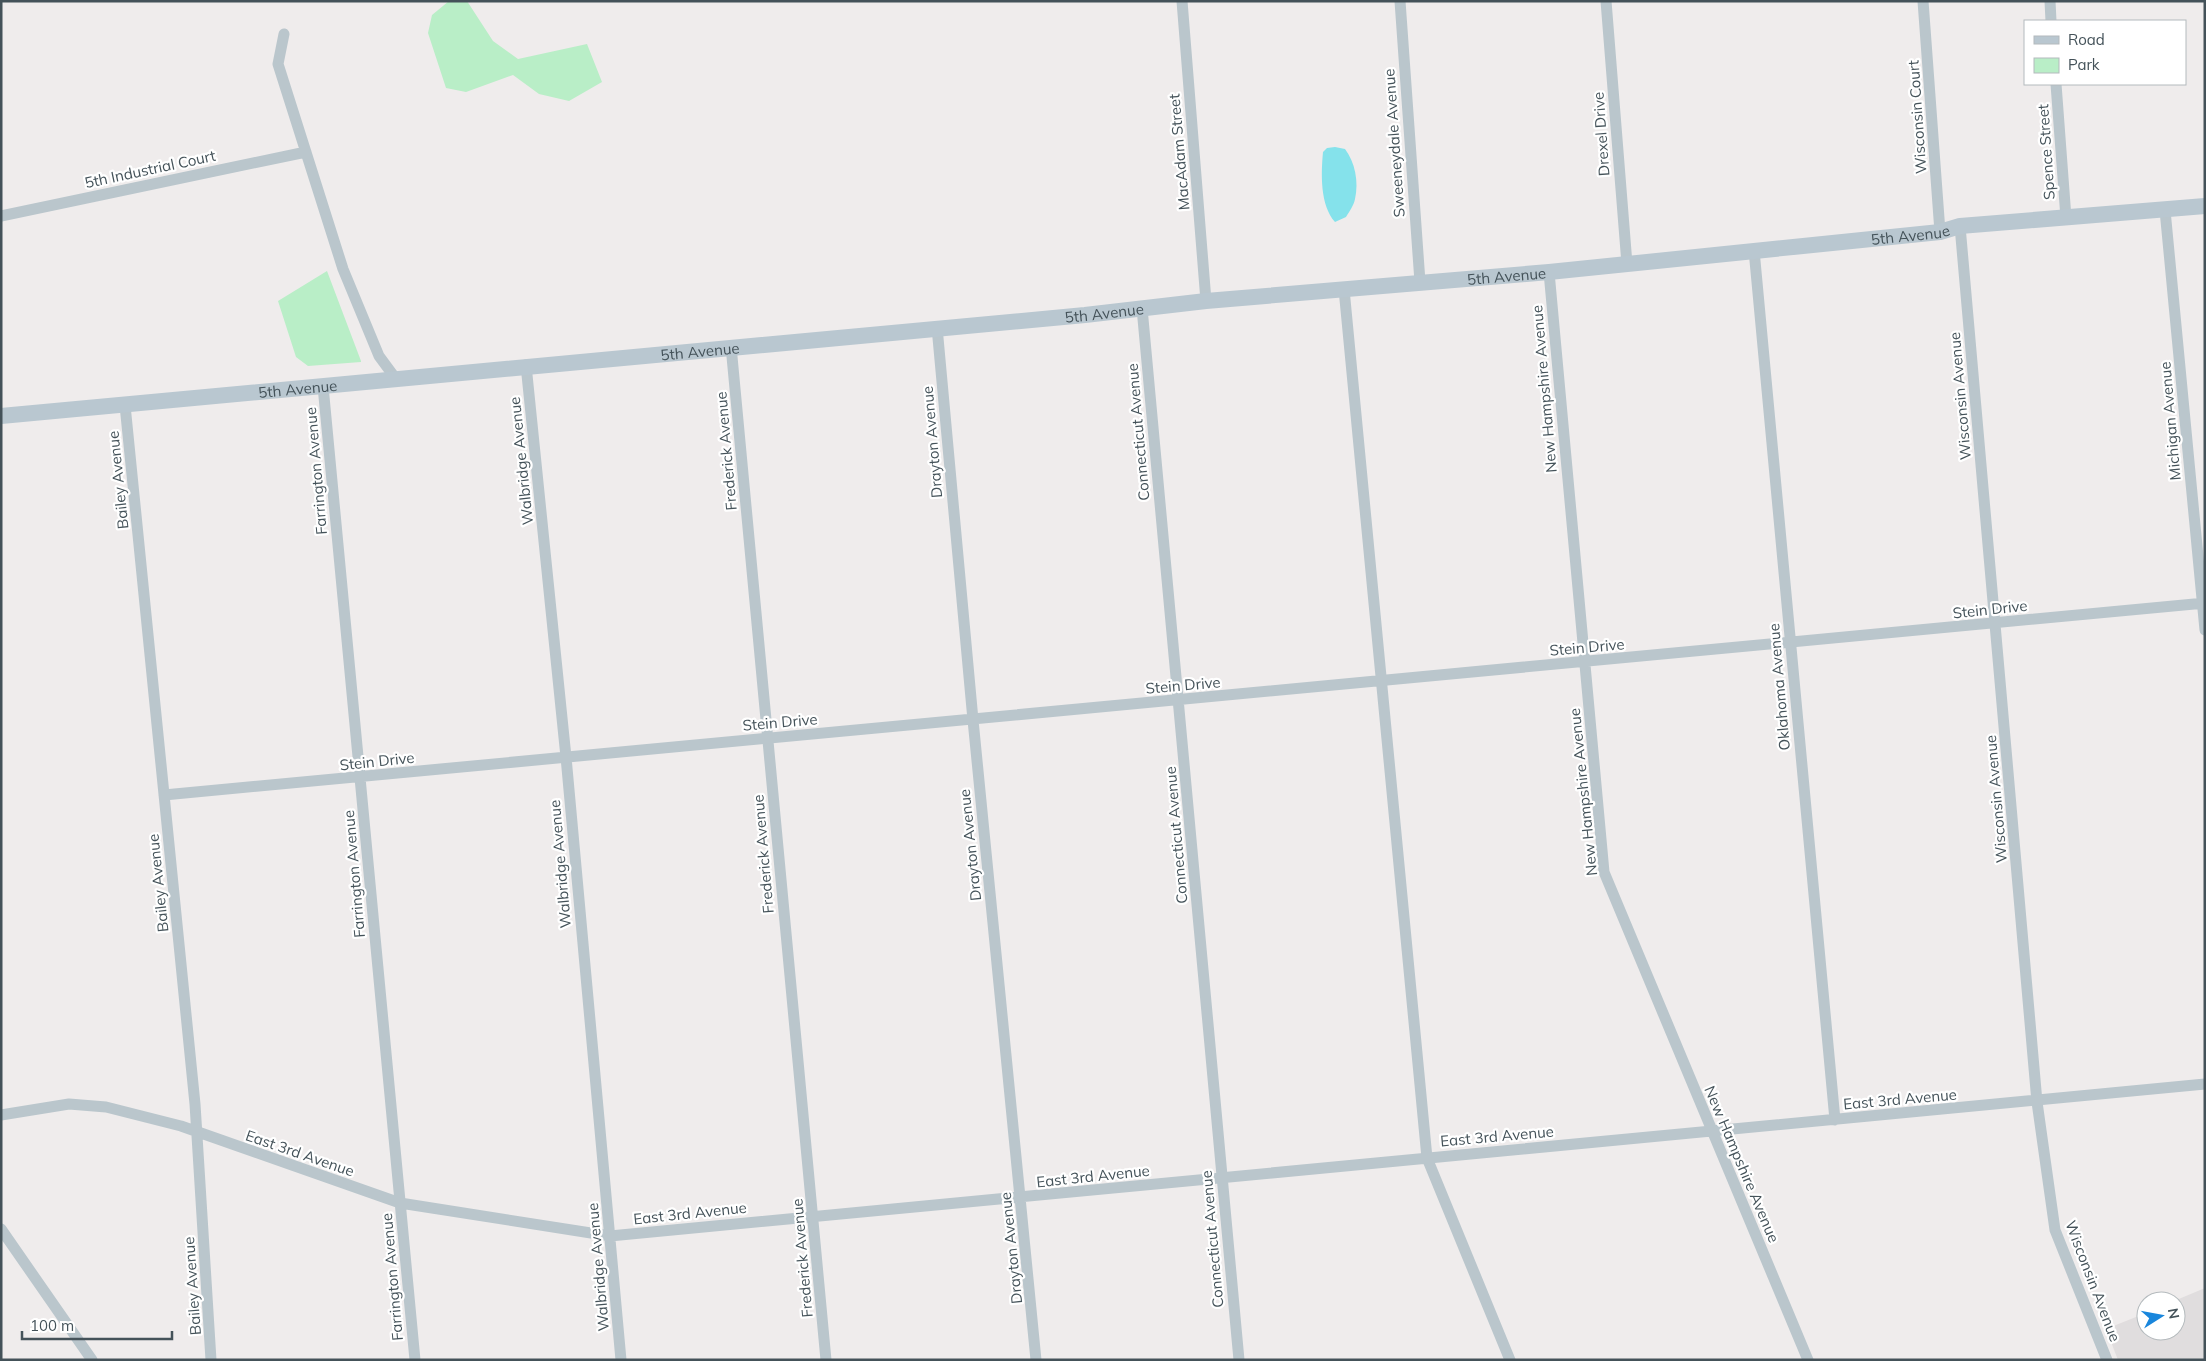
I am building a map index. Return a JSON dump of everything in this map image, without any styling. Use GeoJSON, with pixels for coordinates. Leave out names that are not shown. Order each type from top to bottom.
{"type":"FeatureCollection","features":[{"type":"Feature","properties":{"kind":"main road","name":"5th Avenue"},"geometry":{"type":"LineString","coordinates":[[1,416],[396,380],[526,365],[937,328],[1206,301],[1549,272],[1940,232],[1960,226],[2205,206]]}},
{"type":"Feature","properties":{"kind":"street","name":"MacAdam Street"},"geometry":{"type":"LineString","coordinates":[[1182,1],[1206,301]]}},
{"type":"Feature","properties":{"kind":"street","name":"Sweeneydale Avenue"},"geometry":{"type":"LineString","coordinates":[[1400,1],[1420,282]]}},
{"type":"Feature","properties":{"kind":"street","name":"Drexel Drive"},"geometry":{"type":"LineString","coordinates":[[1606,1],[1627,264]]}},
{"type":"Feature","properties":{"kind":"street","name":"Wisconsin Court"},"geometry":{"type":"LineString","coordinates":[[1923,1],[1940,232]]}},
{"type":"Feature","properties":{"kind":"street"},"geometry":{"type":"LineString","coordinates":[[2050,1],[2051,20]]}},
{"type":"Feature","properties":{"kind":"street"},"geometry":{"type":"LineString","coordinates":[[284,34],[278,64],[343,269],[379,356],[396,380]]}},
{"type":"Feature","properties":{"kind":"street","name":"Spence Street"},"geometry":{"type":"LineString","coordinates":[[2056,85],[2066,218]]}},
{"type":"Feature","properties":{"kind":"street","name":"5th Industrial Court"},"geometry":{"type":"LineString","coordinates":[[1,216],[306,152]]}},
{"type":"Feature","properties":{"kind":"street","name":"Michigan Avenue"},"geometry":{"type":"LineString","coordinates":[[2165,210],[2204,603],[2205,630]]}},
{"type":"Feature","properties":{"kind":"street","name":"Wisconsin Avenue"},"geometry":{"type":"LineString","coordinates":[[1960,226],[2037,1102],[2055,1230],[2107,1360]]}},
{"type":"Feature","properties":{"kind":"street","name":"Oklahoma Avenue"},"geometry":{"type":"LineString","coordinates":[[1754,250],[1835,1120]]}},
{"type":"Feature","properties":{"kind":"street","name":"New Hampshire Avenue"},"geometry":{"type":"LineString","coordinates":[[1549,272],[1604,872],[1711,1132],[1808,1360]]}},
{"type":"Feature","properties":{"kind":"street"},"geometry":{"type":"LineString","coordinates":[[1344,289],[1427,1158],[1510,1360]]}},
{"type":"Feature","properties":{"kind":"street","name":"Connecticut Avenue"},"geometry":{"type":"LineString","coordinates":[[1142,308],[1239,1360]]}},
{"type":"Feature","properties":{"kind":"street","name":"Drayton Avenue"},"geometry":{"type":"LineString","coordinates":[[937,328],[973,720],[1036,1360]]}},
{"type":"Feature","properties":{"kind":"street","name":"Frederick Avenue"},"geometry":{"type":"LineString","coordinates":[[731,346],[826,1360]]}},
{"type":"Feature","properties":{"kind":"street","name":"Walbridge Avenue"},"geometry":{"type":"LineString","coordinates":[[526,365],[566,757],[621,1360]]}},
{"type":"Feature","properties":{"kind":"street","name":"Farrington Avenue"},"geometry":{"type":"LineString","coordinates":[[323,386],[415,1360]]}},
{"type":"Feature","properties":{"kind":"street","name":"Bailey Avenue"},"geometry":{"type":"LineString","coordinates":[[125,405],[197,1132],[211,1360]]}},
{"type":"Feature","properties":{"kind":"street","name":"Stein Drive"},"geometry":{"type":"LineString","coordinates":[[164,795],[1382,682],[2204,603]]}},
{"type":"Feature","properties":{"kind":"street","name":"East 3rd Avenue"},"geometry":{"type":"LineString","coordinates":[[1,1115],[69,1104],[106,1107],[197,1132],[400,1203],[610,1236],[2037,1102],[2205,1084]]}},
{"type":"Feature","properties":{"kind":"street"},"geometry":{"type":"LineString","coordinates":[[2,1232],[92,1360]]}},
{"type":"Feature","properties":{"kind":"shaded area"},"geometry":{"type":"Polygon","coordinates":[[[2205,1288],[2205,1360],[2118,1360],[2106,1329],[2136,1317],[2136,1341],[2186,1341],[2186,1296],[2205,1288]]]}},
{"type":"Feature","properties":{"kind":"green space"},"geometry":{"type":"Polygon","coordinates":[[[449,1],[467,1],[493,41],[518,59],[587,44],[602,82],[569,101],[539,94],[513,75],[466,92],[446,88],[428,33],[432,15],[449,1]]]}},
{"type":"Feature","properties":{"kind":"green space"},"geometry":{"type":"Polygon","coordinates":[[[327,271],[361,362],[308,366],[296,357],[278,301],[327,271]]]}},
{"type":"Feature","properties":{"kind":"water"},"geometry":{"type":"Polygon","coordinates":[[[1327,148],[1345,149],[1348,154],[1354,166],[1357,186],[1350,211],[1346,217],[1335,222],[1330,215],[1324,198],[1322,170],[1323,152],[1327,148]]]}}]}
